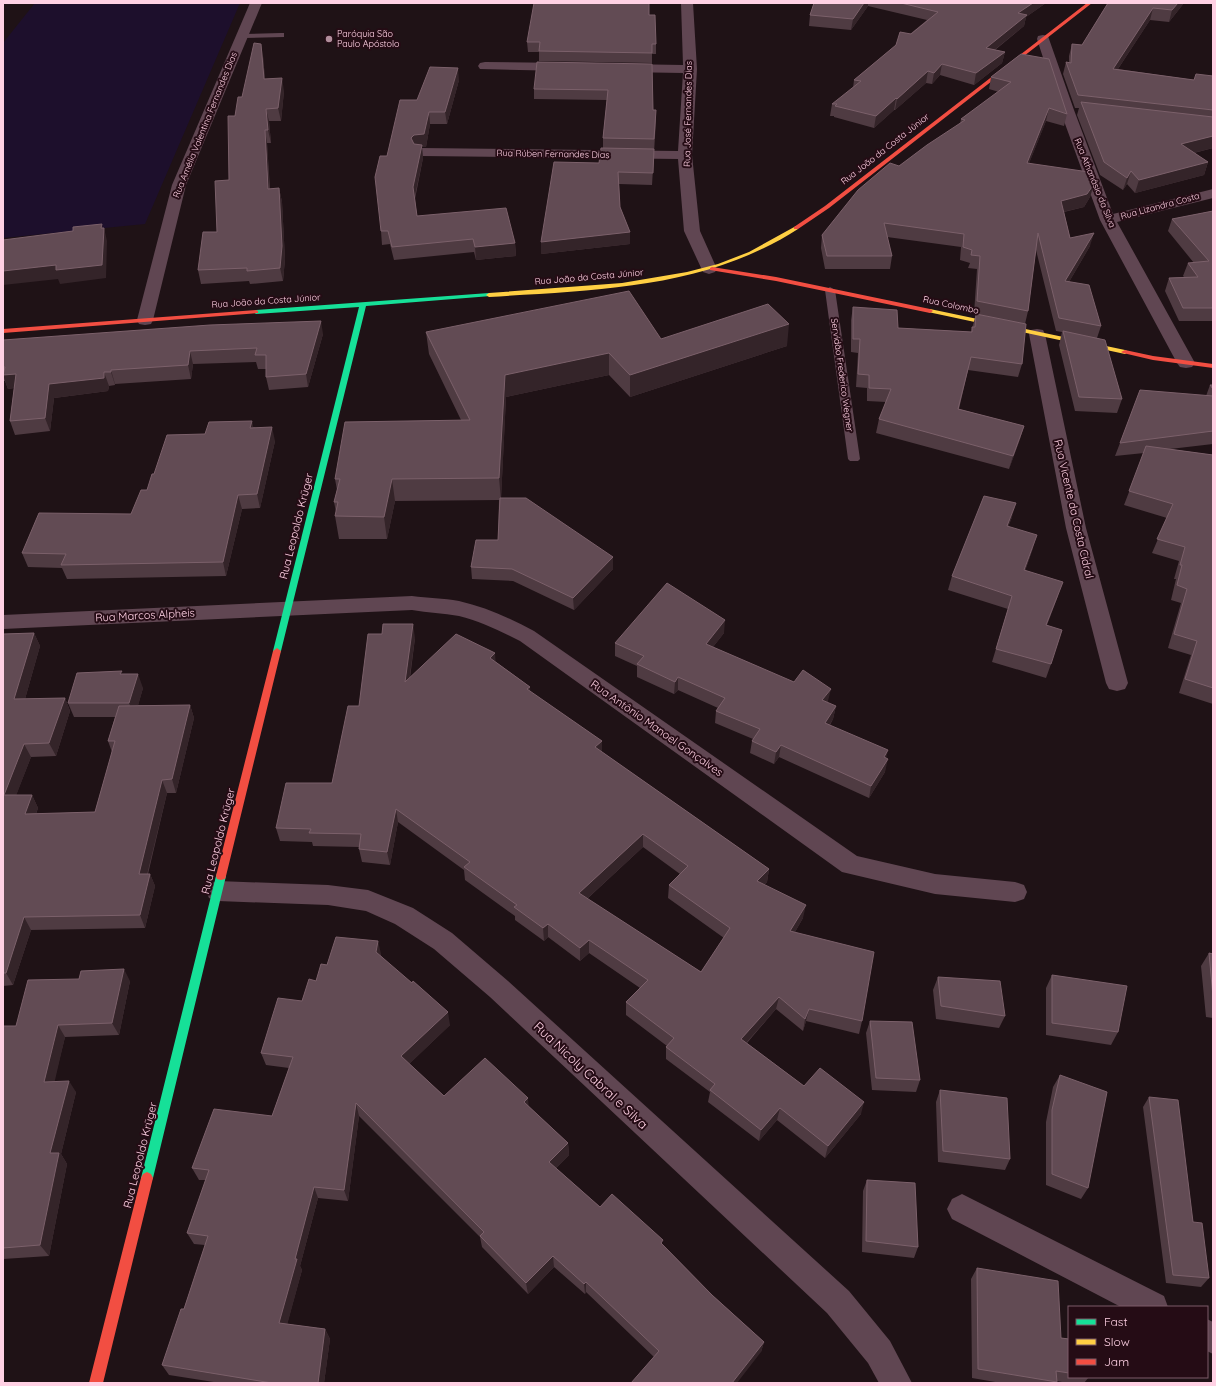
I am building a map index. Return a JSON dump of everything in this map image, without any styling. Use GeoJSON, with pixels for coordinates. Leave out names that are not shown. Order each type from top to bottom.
{"type":"FeatureCollection","features":[{"type":"Feature","properties":{"kind":"main road","name":"Rua João da Costa Júnior"},"geometry":{"type":"LineString","coordinates":[[3,331],[604,287],[650,282],[709,269],[751,253],[803,224],[1090,3]]}},
{"type":"Feature","properties":{"kind":"main road","name":"Rua Colombo"},"geometry":{"type":"LineString","coordinates":[[709,269],[776,279],[1153,358],[1213,366]]}},
{"type":"Feature","properties":{"kind":"main road","name":"Rua Leopoldo Krüger"},"geometry":{"type":"LineString","coordinates":[[96,1383],[363,304]]}},
{"type":"Feature","properties":{"kind":"street","name":"Rua Amélia Valentina Fernandes Dias"},"geometry":{"type":"LineString","coordinates":[[145,320],[179,186],[256,3]]}},
{"type":"Feature","properties":{"kind":"street","name":"Rua José Fernandes Dias"},"geometry":{"type":"LineString","coordinates":[[687,3],[690,69],[685,155],[692,231],[709,269]]}},
{"type":"Feature","properties":{"kind":"street","name":"Rua Athanásio da Silva"},"geometry":{"type":"LineString","coordinates":[[1043,38],[1070,110],[1108,220],[1186,363]]}},
{"type":"Feature","properties":{"kind":"street"},"geometry":{"type":"LineString","coordinates":[[485,66],[579,67]]}},
{"type":"Feature","properties":{"kind":"street"},"geometry":{"type":"LineString","coordinates":[[611,68],[690,69]]}},
{"type":"Feature","properties":{"kind":"street","name":"Rua Rúben Fernandes Dias"},"geometry":{"type":"LineString","coordinates":[[421,152],[685,155]]}},
{"type":"Feature","properties":{"kind":"street","name":"Rua Lizandra Costa"},"geometry":{"type":"LineString","coordinates":[[1108,220],[1213,192]]}},
{"type":"Feature","properties":{"kind":"street","name":"Rua Vicente da Costa Cidral"},"geometry":{"type":"LineString","coordinates":[[1037,334],[1076,528],[1117,683]]}},
{"type":"Feature","properties":{"kind":"street","name":"Rua Antônio Manoel Gonçalves"},"geometry":{"type":"LineString","coordinates":[[288,609],[412,604],[449,607],[475,613],[500,622],[527,636],[851,866],[935,884],[1015,892]]}},
{"type":"Feature","properties":{"kind":"street","name":"Rua Marcos Alpheis"},"geometry":{"type":"LineString","coordinates":[[3,622],[288,609]]}},
{"type":"Feature","properties":{"kind":"street","name":"Rua Nicoly Cabral e Silva"},"geometry":{"type":"LineString","coordinates":[[218,891],[328,895],[368,901],[404,916],[443,941],[499,989],[838,1302],[879,1352],[896,1383]]}},
{"type":"Feature","properties":{"kind":"street"},"geometry":{"type":"LineString","coordinates":[[962,1209],[1151,1306]]}},
{"type":"Feature","properties":{"kind":"lane"},"geometry":{"type":"LineString","coordinates":[[242,36],[281,35]]}},
{"type":"Feature","properties":{"kind":"lane","name":"Servidão Frederico Wegner"},"geometry":{"type":"LineString","coordinates":[[830,290],[854,459]]}},
{"type":"Feature","properties":{"kind":"shaded area"},"geometry":{"type":"Polygon","coordinates":[[[35,3],[240,3],[145,224],[3,238],[3,43],[35,3]]]}},
{"type":"Feature","properties":{"kind":"building"},"geometry":{"type":"Polygon","coordinates":[[[534,3],[649,3],[649,15],[655,15],[656,44],[652,44],[652,53],[539,51],[540,42],[527,42],[534,3]]]}},
{"type":"Feature","properties":{"kind":"building"},"geometry":{"type":"Polygon","coordinates":[[[814,3],[864,3],[853,19],[810,15],[814,3]]]}},
{"type":"Feature","properties":{"kind":"building"},"geometry":{"type":"Polygon","coordinates":[[[901,3],[1033,3],[1018,13],[1027,15],[986,48],[1005,52],[976,73],[942,64],[934,73],[928,71],[876,116],[835,106],[837,104],[832,104],[861,81],[854,80],[896,45],[900,32],[911,34],[938,12],[901,3]]]}},
{"type":"Feature","properties":{"kind":"building"},"geometry":{"type":"Polygon","coordinates":[[[1108,3],[1178,3],[1172,10],[1153,8],[1113,69],[1194,80],[1196,74],[1213,76],[1213,110],[1078,95],[1066,62],[1071,63],[1072,44],[1082,45],[1108,3]]]}},
{"type":"Feature","properties":{"kind":"building"},"geometry":{"type":"Polygon","coordinates":[[[254,43],[261,44],[264,79],[282,78],[278,108],[266,109],[268,130],[265,130],[268,189],[279,188],[282,246],[280,268],[247,271],[247,268],[198,270],[203,232],[217,232],[215,181],[229,180],[228,116],[235,116],[238,97],[242,97],[254,43]]]}},
{"type":"Feature","properties":{"kind":"building"},"geometry":{"type":"Polygon","coordinates":[[[1021,54],[1049,59],[1067,114],[1049,108],[1027,163],[1089,172],[1094,184],[1087,194],[1061,201],[1070,238],[1094,233],[1065,281],[1089,285],[1101,326],[1059,318],[1038,233],[1028,311],[977,301],[980,256],[971,255],[972,250],[963,247],[964,234],[884,223],[892,256],[827,256],[822,235],[858,190],[890,163],[899,166],[927,145],[965,120],[961,119],[1011,82],[991,77],[1021,54]]]}},
{"type":"Feature","properties":{"kind":"building"},"geometry":{"type":"Polygon","coordinates":[[[537,62],[652,64],[653,110],[656,110],[654,139],[603,138],[608,90],[534,89],[537,62]]]}},
{"type":"Feature","properties":{"kind":"building"},"geometry":{"type":"Polygon","coordinates":[[[430,67],[458,68],[445,112],[429,112],[424,134],[414,135],[411,138],[414,144],[422,145],[413,187],[417,216],[506,208],[515,243],[475,247],[473,239],[392,247],[388,231],[381,231],[375,177],[380,156],[387,156],[400,100],[417,100],[430,67]]]}},
{"type":"Feature","properties":{"kind":"building"},"geometry":{"type":"Polygon","coordinates":[[[1081,102],[1213,117],[1213,136],[1181,144],[1208,162],[1139,180],[1131,171],[1127,178],[1104,162],[1081,102]]]}},
{"type":"Feature","properties":{"kind":"building"},"geometry":{"type":"Polygon","coordinates":[[[601,148],[654,149],[653,173],[618,172],[620,207],[630,232],[541,242],[554,162],[599,163],[601,148]]]}},
{"type":"Feature","properties":{"kind":"building"},"geometry":{"type":"Polygon","coordinates":[[[1213,211],[1213,308],[1183,308],[1169,278],[1198,277],[1188,263],[1209,261],[1172,219],[1213,211]]]}},
{"type":"Feature","properties":{"kind":"building"},"geometry":{"type":"Polygon","coordinates":[[[102,224],[101,228],[104,228],[102,265],[56,270],[56,265],[3,271],[3,240],[73,231],[73,227],[102,224]]]}},
{"type":"Feature","properties":{"kind":"building"},"geometry":{"type":"Polygon","coordinates":[[[629,291],[661,339],[768,304],[789,324],[630,375],[609,353],[505,375],[499,478],[392,479],[384,517],[335,516],[338,502],[334,502],[340,479],[335,479],[345,422],[470,420],[426,332],[629,291]]]}},
{"type":"Feature","properties":{"kind":"building"},"geometry":{"type":"Polygon","coordinates":[[[853,307],[897,310],[898,328],[972,332],[972,327],[975,327],[976,314],[1026,324],[1022,364],[971,357],[958,409],[1024,426],[1013,456],[879,419],[891,389],[869,388],[869,375],[858,374],[860,339],[853,339],[853,307]]]}},
{"type":"Feature","properties":{"kind":"building"},"geometry":{"type":"Polygon","coordinates":[[[321,321],[306,374],[266,377],[266,355],[255,355],[257,348],[190,351],[188,365],[111,370],[111,372],[104,372],[104,378],[49,384],[45,418],[10,421],[16,374],[3,375],[5,367],[3,367],[3,340],[210,325],[321,321]]]}},
{"type":"Feature","properties":{"kind":"building"},"geometry":{"type":"Polygon","coordinates":[[[1063,331],[1105,340],[1122,399],[1079,397],[1063,331]]]}},
{"type":"Feature","properties":{"kind":"building"},"geometry":{"type":"Polygon","coordinates":[[[1140,390],[1213,396],[1213,431],[1120,443],[1140,390]]]}},
{"type":"Feature","properties":{"kind":"building"},"geometry":{"type":"Polygon","coordinates":[[[252,421],[250,428],[272,427],[257,494],[238,495],[223,562],[61,565],[66,554],[22,553],[39,513],[131,514],[141,490],[147,490],[167,435],[205,434],[209,422],[252,421]]]}},
{"type":"Feature","properties":{"kind":"building"},"geometry":{"type":"Polygon","coordinates":[[[1146,446],[1213,455],[1213,688],[1185,679],[1197,641],[1174,634],[1187,589],[1177,585],[1185,547],[1157,539],[1173,504],[1129,491],[1146,446]]]}},
{"type":"Feature","properties":{"kind":"building"},"geometry":{"type":"Polygon","coordinates":[[[984,496],[1016,503],[1007,526],[1037,535],[1024,570],[1063,582],[1046,625],[1062,630],[1051,664],[996,649],[1012,596],[952,576],[984,496]]]}},
{"type":"Feature","properties":{"kind":"building"},"geometry":{"type":"Polygon","coordinates":[[[500,498],[526,498],[613,557],[573,598],[512,569],[471,567],[476,540],[498,540],[500,498]]]}},
{"type":"Feature","properties":{"kind":"building"},"geometry":{"type":"Polygon","coordinates":[[[667,583],[725,620],[706,644],[794,682],[803,670],[831,689],[822,700],[836,706],[825,723],[888,750],[884,757],[888,759],[871,786],[781,745],[776,752],[752,741],[760,729],[716,711],[725,698],[678,677],[675,682],[637,664],[644,656],[615,643],[667,583]]]}},
{"type":"Feature","properties":{"kind":"building"},"geometry":{"type":"Polygon","coordinates":[[[383,624],[413,624],[405,682],[456,634],[495,653],[490,658],[530,687],[527,689],[602,741],[595,747],[769,869],[757,881],[806,905],[790,931],[874,952],[862,1021],[809,1009],[805,1019],[779,997],[741,1039],[804,1086],[820,1068],[864,1102],[828,1146],[780,1108],[761,1130],[710,1090],[715,1084],[666,1047],[674,1038],[626,1002],[648,980],[589,940],[580,948],[548,924],[543,928],[514,907],[517,905],[464,867],[470,862],[396,809],[387,852],[359,849],[361,834],[309,833],[311,829],[276,828],[286,783],[332,783],[348,706],[359,706],[368,634],[382,634],[383,624]],[[643,834],[579,893],[701,972],[730,928],[669,885],[688,866],[643,834]]]}},
{"type":"Feature","properties":{"kind":"building"},"geometry":{"type":"Polygon","coordinates":[[[34,633],[14,699],[65,698],[49,743],[24,744],[4,795],[32,795],[25,814],[95,812],[115,741],[108,741],[119,706],[190,705],[172,779],[162,780],[139,874],[150,874],[140,915],[24,917],[6,973],[3,973],[3,634],[34,633]]]}},
{"type":"Feature","properties":{"kind":"building"},"geometry":{"type":"Polygon","coordinates":[[[122,671],[120,674],[138,674],[129,703],[68,703],[77,673],[122,671]]]}},
{"type":"Feature","properties":{"kind":"building"},"geometry":{"type":"Polygon","coordinates":[[[336,937],[378,941],[376,952],[412,983],[413,981],[448,1012],[401,1056],[444,1096],[485,1058],[528,1098],[524,1102],[568,1143],[549,1162],[600,1207],[612,1194],[663,1240],[661,1243],[712,1295],[764,1342],[732,1383],[631,1383],[659,1351],[586,1282],[584,1284],[553,1256],[526,1283],[480,1236],[484,1232],[356,1103],[344,1190],[314,1187],[295,1259],[297,1259],[279,1323],[325,1329],[318,1383],[272,1383],[162,1365],[181,1309],[184,1309],[208,1236],[187,1233],[209,1170],[192,1168],[214,1109],[272,1116],[293,1057],[261,1053],[278,998],[302,1001],[309,979],[316,981],[321,964],[327,965],[336,937]]]}},
{"type":"Feature","properties":{"kind":"building"},"geometry":{"type":"Polygon","coordinates":[[[1209,953],[1213,954],[1213,997],[1209,953]]]}},
{"type":"Feature","properties":{"kind":"building"},"geometry":{"type":"Polygon","coordinates":[[[124,969],[112,1023],[58,1025],[44,1082],[69,1081],[50,1153],[59,1153],[40,1245],[3,1248],[3,1026],[16,1026],[28,980],[79,979],[81,971],[124,969]]]}},
{"type":"Feature","properties":{"kind":"building"},"geometry":{"type":"Polygon","coordinates":[[[1052,975],[1127,986],[1118,1032],[1052,1023],[1052,975]]]}},
{"type":"Feature","properties":{"kind":"building"},"geometry":{"type":"Polygon","coordinates":[[[938,977],[1000,981],[1005,1016],[941,1006],[938,977]]]}},
{"type":"Feature","properties":{"kind":"building"},"geometry":{"type":"Polygon","coordinates":[[[870,1021],[912,1022],[920,1080],[876,1078],[870,1021]]]}},
{"type":"Feature","properties":{"kind":"building"},"geometry":{"type":"Polygon","coordinates":[[[1060,1075],[1107,1092],[1088,1188],[1052,1174],[1052,1110],[1060,1075]]]}},
{"type":"Feature","properties":{"kind":"building"},"geometry":{"type":"Polygon","coordinates":[[[940,1090],[1007,1098],[1010,1159],[943,1151],[940,1090]]]}},
{"type":"Feature","properties":{"kind":"building"},"geometry":{"type":"Polygon","coordinates":[[[1149,1097],[1178,1100],[1193,1222],[1202,1223],[1209,1278],[1173,1275],[1149,1097]]]}},
{"type":"Feature","properties":{"kind":"building"},"geometry":{"type":"Polygon","coordinates":[[[867,1180],[915,1183],[918,1247],[866,1241],[867,1180]]]}},
{"type":"Feature","properties":{"kind":"building"},"geometry":{"type":"Polygon","coordinates":[[[977,1268],[1058,1281],[1061,1338],[1068,1339],[1068,1373],[1056,1371],[1057,1382],[978,1369],[977,1268]]]}},
{"type":"Feature","properties":{"kind":"traffic: fast"},"geometry":{"type":"LineString","coordinates":[[256,312],[489,295]]}},
{"type":"Feature","properties":{"kind":"traffic: fast"},"geometry":{"type":"LineString","coordinates":[[277,651],[363,304]]}},
{"type":"Feature","properties":{"kind":"traffic: fast"},"geometry":{"type":"LineString","coordinates":[[147,1178],[221,876]]}},
{"type":"Feature","properties":{"kind":"traffic: slow"},"geometry":{"type":"LineString","coordinates":[[489,295],[589,289],[655,281],[688,274],[720,265],[751,253],[796,228]]}},
{"type":"Feature","properties":{"kind":"traffic: slow"},"geometry":{"type":"LineString","coordinates":[[930,311],[1125,352]]}},
{"type":"Feature","properties":{"kind":"traffic: jam"},"geometry":{"type":"LineString","coordinates":[[796,228],[827,207],[1090,3]]}},
{"type":"Feature","properties":{"kind":"traffic: jam"},"geometry":{"type":"LineString","coordinates":[[712,269],[776,279],[930,311]]}},
{"type":"Feature","properties":{"kind":"traffic: jam"},"geometry":{"type":"LineString","coordinates":[[3,331],[256,312]]}},
{"type":"Feature","properties":{"kind":"traffic: jam"},"geometry":{"type":"LineString","coordinates":[[1125,352],[1153,358],[1213,366]]}},
{"type":"Feature","properties":{"kind":"traffic: jam"},"geometry":{"type":"LineString","coordinates":[[221,876],[277,651]]}},
{"type":"Feature","properties":{"kind":"traffic: jam"},"geometry":{"type":"LineString","coordinates":[[96,1383],[147,1178]]}},
{"type":"Feature","properties":{"kind":"place","name":"Paróquia São Paulo Apóstolo"},"geometry":{"type":"Point","coordinates":[329,39]}}]}
